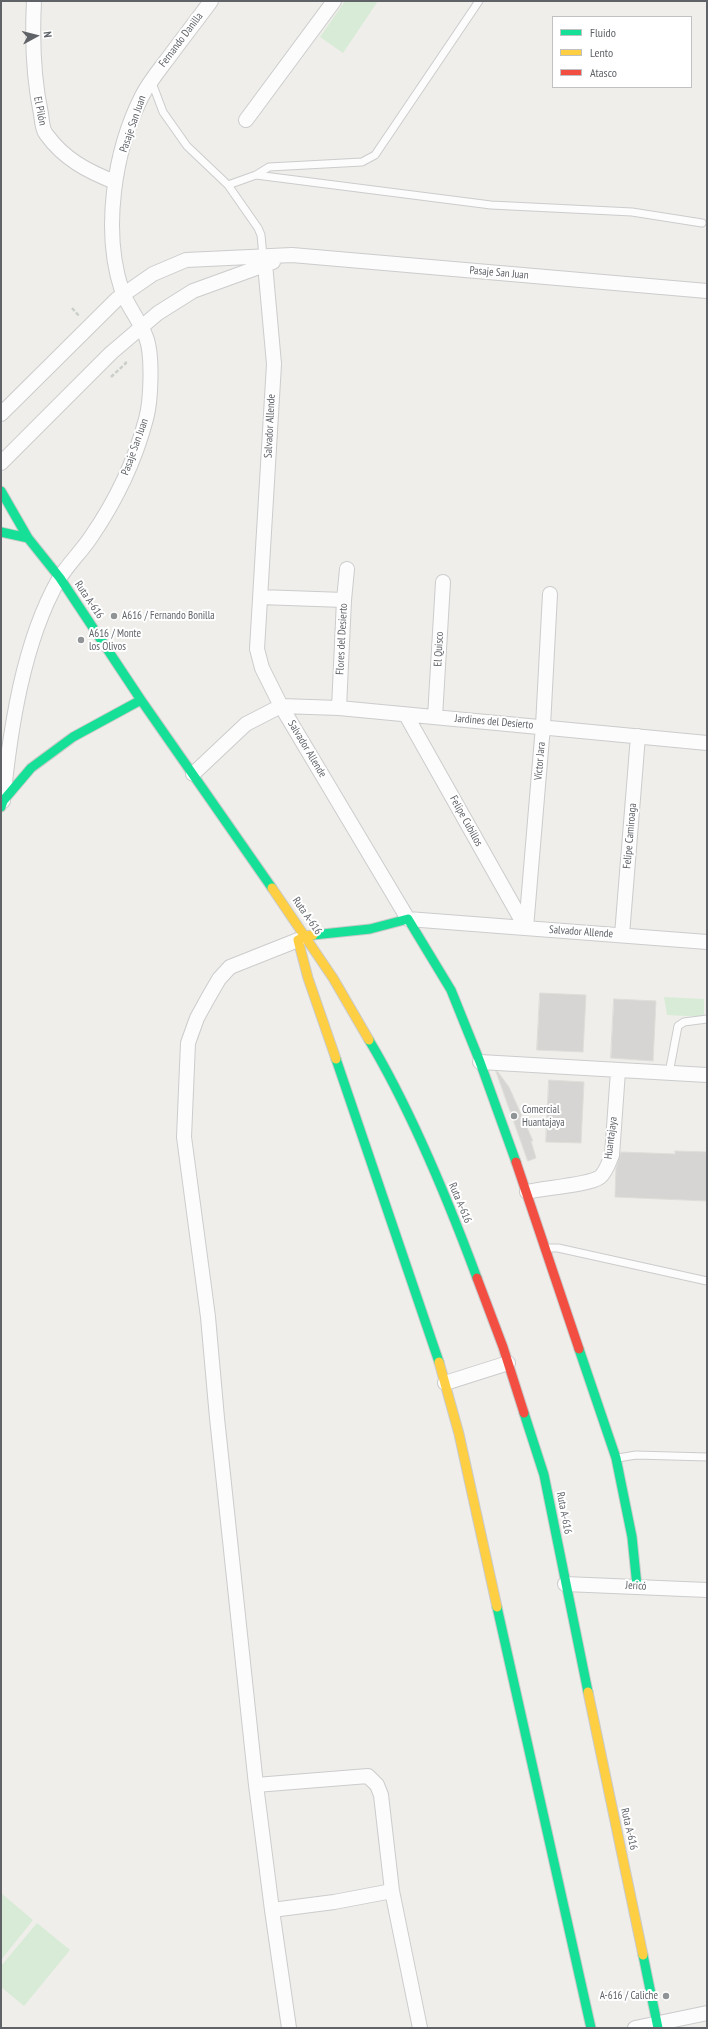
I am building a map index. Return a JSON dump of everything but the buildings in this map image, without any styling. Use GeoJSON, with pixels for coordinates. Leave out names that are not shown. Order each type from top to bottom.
{"type":"FeatureCollection","features":[{"type":"Feature","properties":{"kind":"street","name":"El Pilón"},"geometry":{"type":"LineString","coordinates":[[34,1],[32,29],[35,85],[45,133],[64,154],[89,172],[115,182]]}},
{"type":"Feature","properties":{"kind":"street","name":"Fernando Danilla"},"geometry":{"type":"LineString","coordinates":[[151,80],[211,1]]}},
{"type":"Feature","properties":{"kind":"street"},"geometry":{"type":"LineString","coordinates":[[246,120],[330,2]]}},
{"type":"Feature","properties":{"kind":"street","name":"Pasaje San Juan"},"geometry":{"type":"LineString","coordinates":[[2,804],[8,748],[18,699],[37,626],[60,578],[91,538],[119,490],[139,443],[147,416],[150,354],[147,338],[124,294],[113,244],[112,199],[128,131],[142,96],[151,80]]}},
{"type":"Feature","properties":{"kind":"street","name":"Pasaje San Juan"},"geometry":{"type":"LineString","coordinates":[[1,463],[111,353],[141,326],[158,313],[193,291],[264,260],[292,254],[707,291]]}},
{"type":"Feature","properties":{"kind":"street","name":"Pasaje San Juan"},"geometry":{"type":"LineString","coordinates":[[124,294],[153,274],[186,260],[264,260]]}},
{"type":"Feature","properties":{"kind":"street","name":"Salvador Allende"},"geometry":{"type":"LineString","coordinates":[[264,260],[274,364],[257,649],[258,659],[281,706],[408,920],[707,942]]}},
{"type":"Feature","properties":{"kind":"street"},"geometry":{"type":"LineString","coordinates":[[1,414],[124,294]]}},
{"type":"Feature","properties":{"kind":"street","name":"Ruta A-616"},"geometry":{"type":"LineString","coordinates":[[1,491],[28,538],[60,578],[302,938],[333,978],[378,1055],[413,1125],[465,1245],[508,1363],[544,1475],[565,1584],[657,2025]]}},
{"type":"Feature","properties":{"kind":"street"},"geometry":{"type":"LineString","coordinates":[[1,532],[28,538]]}},
{"type":"Feature","properties":{"kind":"street","name":"Flores del Desierto"},"geometry":{"type":"LineString","coordinates":[[339,708],[344,600],[347,569]]}},
{"type":"Feature","properties":{"kind":"street","name":"El Quisco"},"geometry":{"type":"LineString","coordinates":[[435,717],[443,582]]}},
{"type":"Feature","properties":{"kind":"street","name":"Víctor Jara"},"geometry":{"type":"LineString","coordinates":[[526,928],[543,726],[550,594]]}},
{"type":"Feature","properties":{"kind":"street"},"geometry":{"type":"LineString","coordinates":[[260,597],[344,600]]}},
{"type":"Feature","properties":{"kind":"street"},"geometry":{"type":"LineString","coordinates":[[2,804],[31,768],[67,741],[141,700]]}},
{"type":"Feature","properties":{"kind":"street"},"geometry":{"type":"LineString","coordinates":[[193,774],[246,724],[281,706]]}},
{"type":"Feature","properties":{"kind":"street","name":"Jardines del Desierto"},"geometry":{"type":"LineString","coordinates":[[281,706],[339,708],[543,726],[707,743]]}},
{"type":"Feature","properties":{"kind":"street","name":"Felipe Cubillos"},"geometry":{"type":"LineString","coordinates":[[406,715],[526,928]]}},
{"type":"Feature","properties":{"kind":"street","name":"Felipe Camiroaga"},"geometry":{"type":"LineString","coordinates":[[622,935],[638,736]]}},
{"type":"Feature","properties":{"kind":"street"},"geometry":{"type":"LineString","coordinates":[[289,2028],[256,1785],[217,1418],[208,1317],[184,1137],[188,1043],[197,1018],[219,979],[230,967],[302,938],[366,932],[389,927],[408,920],[451,990],[480,1062],[527,1192],[616,1458],[632,1538],[637,1586]]}},
{"type":"Feature","properties":{"kind":"street"},"geometry":{"type":"LineString","coordinates":[[302,938],[308,978],[445,1383],[461,1442],[591,2028]]}},
{"type":"Feature","properties":{"kind":"street"},"geometry":{"type":"LineString","coordinates":[[480,1062],[707,1075]]}},
{"type":"Feature","properties":{"kind":"street","name":"Huantajaya"},"geometry":{"type":"LineString","coordinates":[[527,1192],[590,1181],[600,1177],[608,1165],[612,1155],[618,1070]]}},
{"type":"Feature","properties":{"kind":"street"},"geometry":{"type":"LineString","coordinates":[[445,1383],[508,1363]]}},
{"type":"Feature","properties":{"kind":"street","name":"Jericó"},"geometry":{"type":"LineString","coordinates":[[565,1584],[707,1590]]}},
{"type":"Feature","properties":{"kind":"street"},"geometry":{"type":"LineString","coordinates":[[256,1785],[368,1776],[377,1785],[381,1795],[392,1891],[420,2028]]}},
{"type":"Feature","properties":{"kind":"street"},"geometry":{"type":"LineString","coordinates":[[272,1910],[334,1902],[392,1891]]}},
{"type":"Feature","properties":{"kind":"street"},"geometry":{"type":"LineString","coordinates":[[635,2028],[657,2025],[707,2013]]}},
{"type":"Feature","properties":{"kind":"lane"},"geometry":{"type":"LineString","coordinates":[[228,185],[256,175],[269,167],[362,162],[375,155],[480,1]]}},
{"type":"Feature","properties":{"kind":"lane"},"geometry":{"type":"LineString","coordinates":[[151,80],[163,112],[183,141],[228,185],[258,228],[261,235],[264,260]]}},
{"type":"Feature","properties":{"kind":"lane"},"geometry":{"type":"LineString","coordinates":[[256,175],[491,205],[632,212],[702,223]]}},
{"type":"Feature","properties":{"kind":"lane"},"geometry":{"type":"LineString","coordinates":[[669,1073],[678,1026],[684,1022],[707,1019]]}},
{"type":"Feature","properties":{"kind":"lane"},"geometry":{"type":"LineString","coordinates":[[545,1248],[581,1253],[707,1282]]}},
{"type":"Feature","properties":{"kind":"lane"},"geometry":{"type":"LineString","coordinates":[[616,1458],[636,1455],[707,1457]]}},
{"type":"Feature","properties":{"kind":"green space"},"geometry":{"type":"Polygon","coordinates":[[[345,1],[378,1],[343,53],[320,37],[345,1]]]}},
{"type":"Feature","properties":{"kind":"green space"},"geometry":{"type":"Polygon","coordinates":[[[664,997],[704,999],[704,1017],[667,1015],[664,997]]]}},
{"type":"Feature","properties":{"kind":"green space"},"geometry":{"type":"Polygon","coordinates":[[[1,1893],[33,1920],[1,1960],[1,1893]]]}},
{"type":"Feature","properties":{"kind":"green space"},"geometry":{"type":"Polygon","coordinates":[[[37,1923],[70,1950],[24,2006],[1,1987],[1,1966],[37,1923]]]}},
{"type":"Feature","properties":{"kind":"traffic: fast"},"geometry":{"type":"LineString","coordinates":[[1,491],[28,538],[60,578],[141,700],[272,888]]}},
{"type":"Feature","properties":{"kind":"traffic: fast"},"geometry":{"type":"LineString","coordinates":[[1,532],[28,538]]}},
{"type":"Feature","properties":{"kind":"traffic: fast"},"geometry":{"type":"LineString","coordinates":[[1,807],[3,801],[31,768],[73,737],[141,700]]}},
{"type":"Feature","properties":{"kind":"traffic: fast"},"geometry":{"type":"LineString","coordinates":[[313,935],[370,929],[408,919],[451,990],[480,1062],[516,1162]]}},
{"type":"Feature","properties":{"kind":"traffic: fast"},"geometry":{"type":"LineString","coordinates":[[369,1040],[414,1126],[454,1218],[477,1278]]}},
{"type":"Feature","properties":{"kind":"traffic: fast"},"geometry":{"type":"LineString","coordinates":[[336,1059],[439,1362]]}},
{"type":"Feature","properties":{"kind":"traffic: fast"},"geometry":{"type":"LineString","coordinates":[[579,1349],[616,1458],[632,1537],[637,1586]]}},
{"type":"Feature","properties":{"kind":"traffic: fast"},"geometry":{"type":"LineString","coordinates":[[524,1413],[544,1475],[588,1692]]}},
{"type":"Feature","properties":{"kind":"traffic: fast"},"geometry":{"type":"LineString","coordinates":[[497,1607],[591,2028]]}},
{"type":"Feature","properties":{"kind":"traffic: fast"},"geometry":{"type":"LineString","coordinates":[[643,1955],[658,2028]]}},
{"type":"Feature","properties":{"kind":"traffic: slow"},"geometry":{"type":"LineString","coordinates":[[272,888],[333,978],[369,1040]]}},
{"type":"Feature","properties":{"kind":"traffic: slow"},"geometry":{"type":"LineString","coordinates":[[313,935],[306,936],[298,940],[308,978],[336,1059]]}},
{"type":"Feature","properties":{"kind":"traffic: slow"},"geometry":{"type":"LineString","coordinates":[[439,1362],[459,1434],[497,1607]]}},
{"type":"Feature","properties":{"kind":"traffic: slow"},"geometry":{"type":"LineString","coordinates":[[588,1692],[643,1955]]}},
{"type":"Feature","properties":{"kind":"traffic: jam"},"geometry":{"type":"LineString","coordinates":[[516,1162],[579,1349]]}},
{"type":"Feature","properties":{"kind":"traffic: jam"},"geometry":{"type":"LineString","coordinates":[[477,1278],[503,1347],[524,1413]]}},
{"type":"Feature","properties":{"kind":"place","name":"A616 / Fernando Bonilla"},"geometry":{"type":"Point","coordinates":[114,616]}},
{"type":"Feature","properties":{"kind":"place","name":"A616 / Monte los Olivos"},"geometry":{"type":"Point","coordinates":[81,640]}},
{"type":"Feature","properties":{"kind":"place","name":"Comercial Huantajaya"},"geometry":{"type":"Point","coordinates":[514,1116]}},
{"type":"Feature","properties":{"kind":"place","name":"A-616 / Caliche"},"geometry":{"type":"Point","coordinates":[666,1996]}}]}
